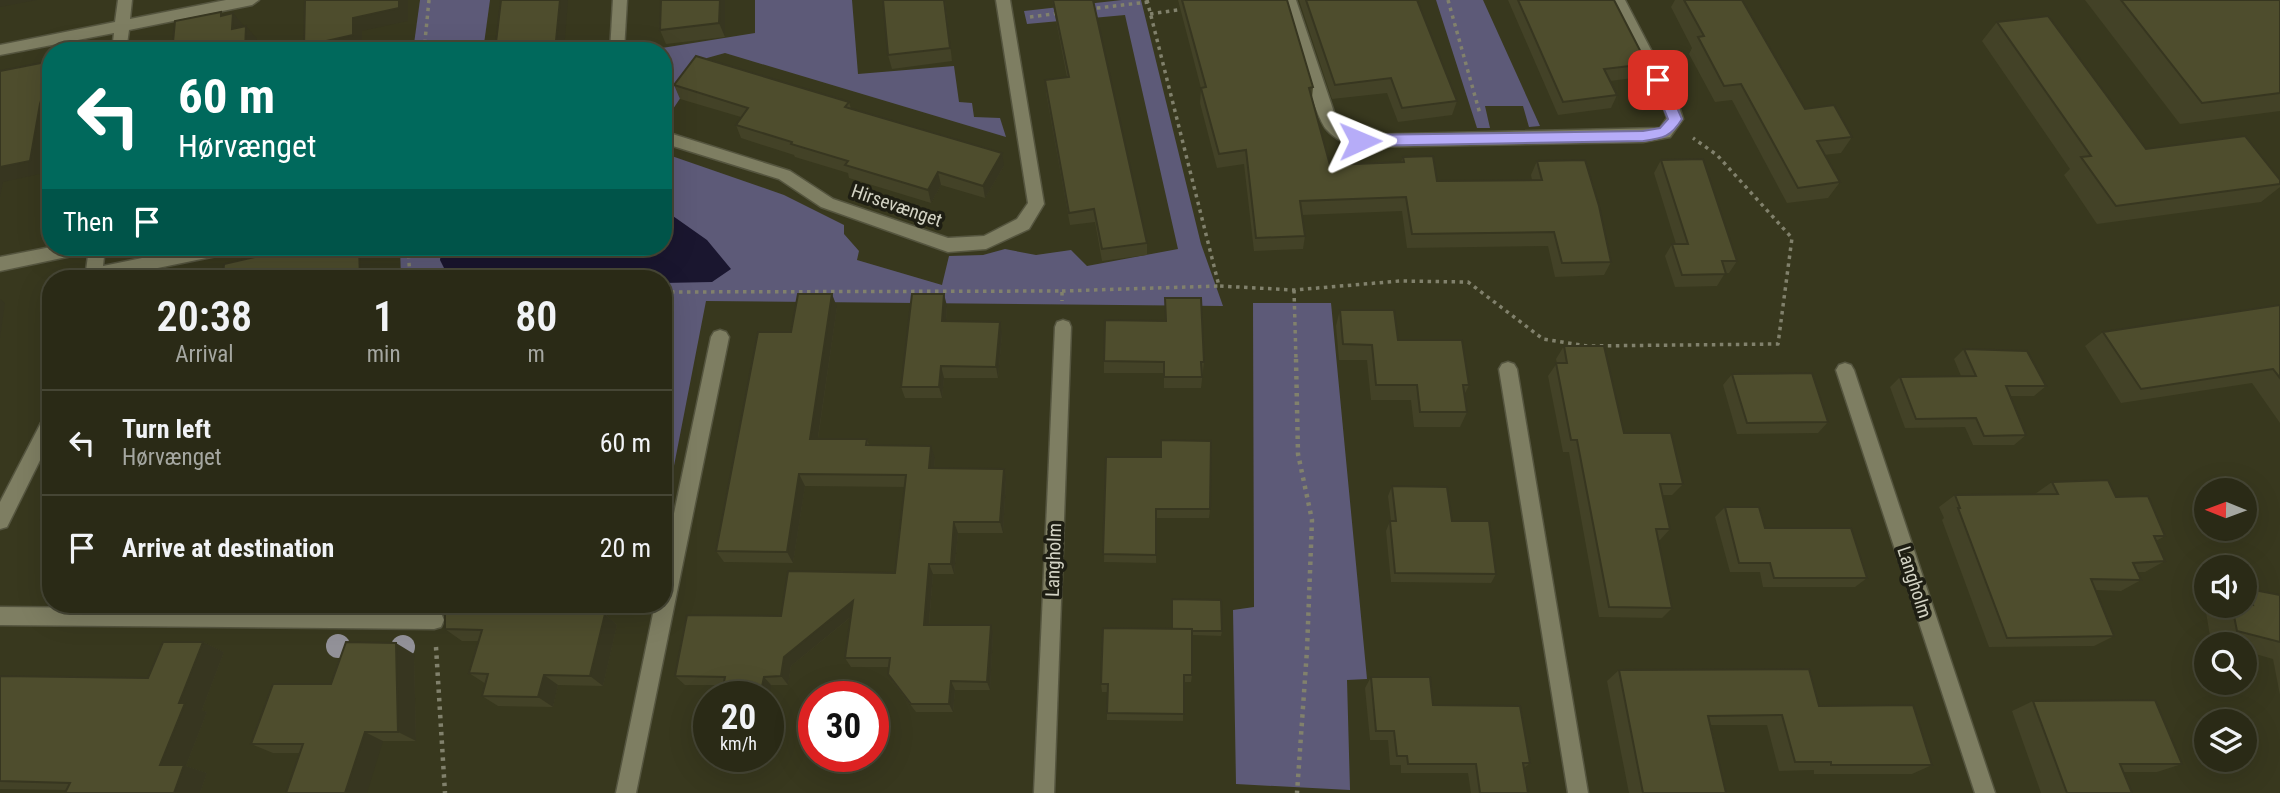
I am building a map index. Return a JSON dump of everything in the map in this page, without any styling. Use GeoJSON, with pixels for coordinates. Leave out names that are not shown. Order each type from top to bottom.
{"type":"FeatureCollection","features":[{"type":"Feature","properties":{"kind":"street"},"geometry":{"type":"LineString","coordinates":[[120,42],[125,0]]}},
{"type":"Feature","properties":{"kind":"street"},"geometry":{"type":"LineString","coordinates":[[0,50],[252,0]]}},
{"type":"Feature","properties":{"kind":"street"},"geometry":{"type":"LineString","coordinates":[[618,42],[620,0]]}},
{"type":"Feature","properties":{"kind":"street","name":"Hirsevænget"},"geometry":{"type":"LineString","coordinates":[[672,140],[784,175],[827,203],[948,245],[986,242],[1023,223],[1036,204],[1003,0]]}},
{"type":"Feature","properties":{"kind":"street"},"geometry":{"type":"LineString","coordinates":[[1289,0],[1330,124],[1344,137],[1360,141],[1643,136],[1665,132],[1675,119],[1669,100],[1618,0]]}},
{"type":"Feature","properties":{"kind":"street"},"geometry":{"type":"LineString","coordinates":[[0,264],[42,255]]}},
{"type":"Feature","properties":{"kind":"street"},"geometry":{"type":"LineString","coordinates":[[124,270],[186,256]]}},
{"type":"Feature","properties":{"kind":"street","name":"Langholm"},"geometry":{"type":"LineString","coordinates":[[1044,793],[1063,327]]}},
{"type":"Feature","properties":{"kind":"street"},"geometry":{"type":"LineString","coordinates":[[672,570],[720,337]]}},
{"type":"Feature","properties":{"kind":"street"},"geometry":{"type":"LineString","coordinates":[[1507,369],[1578,793]]}},
{"type":"Feature","properties":{"kind":"street","name":"Langholm"},"geometry":{"type":"LineString","coordinates":[[1845,370],[1985,793]]}},
{"type":"Feature","properties":{"kind":"street"},"geometry":{"type":"LineString","coordinates":[[0,521],[42,438]]}},
{"type":"Feature","properties":{"kind":"street"},"geometry":{"type":"LineString","coordinates":[[626,793],[663,613]]}},
{"type":"Feature","properties":{"kind":"street"},"geometry":{"type":"LineString","coordinates":[[0,616],[434,620]]}},
{"type":"Feature","properties":{"kind":"path"},"geometry":{"type":"LineString","coordinates":[[425,42],[429,0]]}},
{"type":"Feature","properties":{"kind":"path"},"geometry":{"type":"LineString","coordinates":[[1448,0],[1486,139]]}},
{"type":"Feature","properties":{"kind":"path"},"geometry":{"type":"LineString","coordinates":[[1083,10],[1147,1],[1219,286]]}},
{"type":"Feature","properties":{"kind":"path"},"geometry":{"type":"LineString","coordinates":[[1150,14],[1188,9]]}},
{"type":"Feature","properties":{"kind":"path"},"geometry":{"type":"LineString","coordinates":[[1006,20],[1070,12]]}},
{"type":"Feature","properties":{"kind":"path"},"geometry":{"type":"LineString","coordinates":[[672,292],[1062,291],[1219,286],[1294,290],[1400,281],[1468,282],[1543,339],[1587,346],[1778,344],[1792,238],[1717,155],[1672,123]]}},
{"type":"Feature","properties":{"kind":"path"},"geometry":{"type":"LineString","coordinates":[[1294,290],[1298,454],[1312,520],[1307,650],[1297,793]]}},
{"type":"Feature","properties":{"kind":"path"},"geometry":{"type":"LineString","coordinates":[[1062,291],[1063,327]]}},
{"type":"Feature","properties":{"kind":"path"},"geometry":{"type":"LineString","coordinates":[[434,620],[445,793]]}},
{"type":"Feature","properties":{"kind":"shaded area"},"geometry":{"type":"Polygon","coordinates":[[[420,0],[490,0],[484,42],[414,42],[420,0]]]}},
{"type":"Feature","properties":{"kind":"shaded area"},"geometry":{"type":"Polygon","coordinates":[[[755,0],[852,0],[858,74],[954,66],[959,102],[972,103],[974,117],[1000,118],[1006,137],[725,53],[707,58],[672,110],[672,46],[755,33],[755,0]]]}},
{"type":"Feature","properties":{"kind":"shaded area"},"geometry":{"type":"Polygon","coordinates":[[[1141,0],[1201,244],[1223,306],[706,301],[672,471],[672,270],[401,270],[400,256],[672,256],[672,156],[784,195],[844,225],[844,234],[859,251],[857,260],[942,285],[949,256],[983,255],[1005,249],[1036,255],[1071,250],[1087,266],[1178,249],[1125,15],[1027,24],[1024,11],[1141,0]]]}},
{"type":"Feature","properties":{"kind":"shaded area"},"geometry":{"type":"Polygon","coordinates":[[[1436,0],[1483,0],[1540,126],[1529,127],[1523,106],[1485,106],[1490,128],[1477,128],[1436,0]]]}},
{"type":"Feature","properties":{"kind":"shaded area"},"geometry":{"type":"Polygon","coordinates":[[[672,215],[707,240],[731,269],[712,282],[672,283],[672,270],[445,270],[441,256],[672,256],[672,215]]]}},
{"type":"Feature","properties":{"kind":"shaded area"},"geometry":{"type":"Polygon","coordinates":[[[1253,303],[1331,303],[1367,679],[1347,680],[1350,790],[1236,784],[1233,610],[1254,607],[1253,303]]]}},
{"type":"Feature","properties":{"kind":"building"},"geometry":{"type":"Polygon","coordinates":[[[305,0],[399,0],[399,8],[353,18],[353,35],[322,42],[304,42],[305,0]]]}},
{"type":"Feature","properties":{"kind":"building"},"geometry":{"type":"Polygon","coordinates":[[[501,0],[560,0],[556,42],[496,42],[501,0]]]}},
{"type":"Feature","properties":{"kind":"building"},"geometry":{"type":"Polygon","coordinates":[[[661,0],[720,0],[719,23],[660,30],[661,0]]]}},
{"type":"Feature","properties":{"kind":"building"},"geometry":{"type":"Polygon","coordinates":[[[883,0],[944,0],[950,48],[888,55],[883,0]]]}},
{"type":"Feature","properties":{"kind":"building"},"geometry":{"type":"Polygon","coordinates":[[[1053,0],[1093,0],[1147,243],[1102,249],[1094,209],[1069,213],[1045,80],[1069,77],[1053,0]]]}},
{"type":"Feature","properties":{"kind":"building"},"geometry":{"type":"Polygon","coordinates":[[[1182,0],[1287,0],[1313,87],[1309,88],[1330,165],[1404,162],[1403,157],[1433,156],[1437,181],[1542,180],[1537,161],[1585,160],[1599,206],[1611,262],[1562,263],[1554,232],[1412,234],[1406,197],[1300,201],[1305,236],[1256,238],[1246,150],[1219,154],[1201,88],[1206,87],[1182,0]]]}},
{"type":"Feature","properties":{"kind":"building"},"geometry":{"type":"Polygon","coordinates":[[[1306,0],[1417,0],[1457,101],[1402,108],[1391,78],[1335,85],[1306,0]]]}},
{"type":"Feature","properties":{"kind":"building"},"geometry":{"type":"Polygon","coordinates":[[[1518,0],[1614,0],[1647,64],[1604,69],[1617,95],[1563,102],[1518,0]]]}},
{"type":"Feature","properties":{"kind":"building"},"geometry":{"type":"Polygon","coordinates":[[[1684,0],[1742,0],[1805,109],[1834,105],[1852,137],[1817,141],[1840,182],[1798,188],[1741,84],[1724,86],[1698,37],[1704,36],[1684,0]]]}},
{"type":"Feature","properties":{"kind":"building"},"geometry":{"type":"Polygon","coordinates":[[[2121,0],[2280,0],[2280,93],[2202,103],[2121,0]]]}},
{"type":"Feature","properties":{"kind":"building"},"geometry":{"type":"Polygon","coordinates":[[[221,12],[221,16],[233,13],[232,29],[246,26],[245,42],[173,42],[175,21],[221,12]]]}},
{"type":"Feature","properties":{"kind":"building"},"geometry":{"type":"Polygon","coordinates":[[[2048,16],[2146,149],[2245,136],[2280,180],[2280,184],[2116,206],[2081,157],[2091,156],[1997,22],[2048,16]]]}},
{"type":"Feature","properties":{"kind":"building"},"geometry":{"type":"Polygon","coordinates":[[[696,56],[849,102],[845,107],[1002,153],[983,186],[938,172],[928,190],[845,165],[848,161],[736,125],[748,108],[674,85],[696,56]]]}},
{"type":"Feature","properties":{"kind":"building"},"geometry":{"type":"Polygon","coordinates":[[[42,63],[42,97],[30,161],[0,167],[0,71],[42,63]]]}},
{"type":"Feature","properties":{"kind":"building"},"geometry":{"type":"Polygon","coordinates":[[[1703,159],[1737,261],[1722,261],[1726,274],[1682,275],[1672,244],[1688,244],[1661,160],[1703,159]]]}},
{"type":"Feature","properties":{"kind":"building"},"geometry":{"type":"Polygon","coordinates":[[[260,256],[359,256],[360,270],[224,270],[224,264],[260,256]]]}},
{"type":"Feature","properties":{"kind":"building"},"geometry":{"type":"Polygon","coordinates":[[[798,294],[832,294],[810,439],[867,439],[866,445],[931,446],[929,468],[1004,469],[1000,522],[954,522],[951,564],[929,564],[924,625],[991,625],[987,682],[951,681],[949,704],[911,704],[888,674],[890,658],[845,658],[853,601],[784,657],[781,676],[764,677],[763,681],[724,681],[725,677],[675,676],[687,615],[781,616],[788,571],[895,573],[906,475],[799,474],[787,552],[716,551],[758,332],[791,332],[798,294]]]}},
{"type":"Feature","properties":{"kind":"building"},"geometry":{"type":"Polygon","coordinates":[[[912,294],[944,294],[942,321],[1000,322],[996,367],[941,366],[939,387],[901,387],[912,294]]]}},
{"type":"Feature","properties":{"kind":"building"},"geometry":{"type":"Polygon","coordinates":[[[1165,298],[1201,298],[1204,362],[1201,362],[1202,377],[1164,377],[1164,362],[1104,361],[1105,320],[1166,321],[1165,298]]]}},
{"type":"Feature","properties":{"kind":"building"},"geometry":{"type":"Polygon","coordinates":[[[2280,305],[2280,378],[2273,369],[2141,389],[2103,332],[2280,305]]]}},
{"type":"Feature","properties":{"kind":"building"},"geometry":{"type":"Polygon","coordinates":[[[1340,310],[1394,310],[1398,340],[1462,340],[1469,385],[1463,385],[1467,412],[1420,412],[1417,385],[1376,385],[1372,345],[1343,344],[1340,310]]]}},
{"type":"Feature","properties":{"kind":"building"},"geometry":{"type":"Polygon","coordinates":[[[1564,346],[1604,346],[1624,433],[1671,433],[1683,484],[1660,484],[1670,529],[1656,529],[1672,608],[1609,607],[1577,440],[1571,440],[1556,363],[1567,363],[1564,346]]]}},
{"type":"Feature","properties":{"kind":"building"},"geometry":{"type":"Polygon","coordinates":[[[1964,349],[2027,351],[2046,386],[2006,386],[2026,435],[1984,436],[1976,418],[1916,419],[1900,377],[1976,376],[1964,349]]]}},
{"type":"Feature","properties":{"kind":"building"},"geometry":{"type":"Polygon","coordinates":[[[1812,373],[1828,422],[1747,423],[1732,374],[1812,373]]]}},
{"type":"Feature","properties":{"kind":"building"},"geometry":{"type":"Polygon","coordinates":[[[1161,440],[1211,441],[1210,509],[1156,509],[1156,555],[1103,554],[1106,457],[1161,457],[1161,440]]]}},
{"type":"Feature","properties":{"kind":"building"},"geometry":{"type":"Polygon","coordinates":[[[2108,480],[2116,497],[2148,496],[2165,536],[2154,536],[2165,561],[2133,563],[2141,580],[2091,579],[2114,636],[2007,638],[1955,495],[2058,494],[2052,482],[2108,480]]]}},
{"type":"Feature","properties":{"kind":"building"},"geometry":{"type":"Polygon","coordinates":[[[1392,486],[1447,487],[1452,521],[1489,521],[1496,574],[1395,573],[1390,521],[1396,521],[1392,486]]]}},
{"type":"Feature","properties":{"kind":"building"},"geometry":{"type":"Polygon","coordinates":[[[1725,507],[1759,507],[1765,528],[1851,528],[1867,578],[1774,578],[1770,563],[1739,563],[1725,507]]]}},
{"type":"Feature","properties":{"kind":"building"},"geometry":{"type":"Polygon","coordinates":[[[2257,591],[2280,595],[2280,642],[2257,636],[2257,632],[2237,631],[2234,618],[2257,618],[2257,591]]]}},
{"type":"Feature","properties":{"kind":"building"},"geometry":{"type":"Polygon","coordinates":[[[1172,599],[1221,600],[1222,631],[1172,629],[1172,599]]]}},
{"type":"Feature","properties":{"kind":"building"},"geometry":{"type":"Polygon","coordinates":[[[445,613],[605,614],[590,676],[544,675],[538,697],[482,696],[488,674],[469,673],[482,630],[445,629],[445,613]]]}},
{"type":"Feature","properties":{"kind":"building"},"geometry":{"type":"Polygon","coordinates":[[[1103,628],[1192,629],[1192,675],[1184,675],[1184,714],[1107,713],[1108,684],[1101,684],[1103,628]]]}},
{"type":"Feature","properties":{"kind":"building"},"geometry":{"type":"Polygon","coordinates":[[[163,642],[203,642],[179,703],[185,703],[160,765],[184,765],[174,793],[65,793],[70,783],[0,781],[0,676],[148,678],[163,642]]]}},
{"type":"Feature","properties":{"kind":"building"},"geometry":{"type":"Polygon","coordinates":[[[346,642],[396,643],[398,732],[365,732],[345,793],[286,793],[303,744],[251,744],[273,684],[331,684],[346,642]]]}},
{"type":"Feature","properties":{"kind":"building"},"geometry":{"type":"Polygon","coordinates":[[[1809,669],[1819,706],[1913,705],[1932,765],[1831,765],[1831,762],[1795,762],[1782,715],[1708,716],[1726,793],[1643,793],[1619,670],[1809,669]]]}},
{"type":"Feature","properties":{"kind":"building"},"geometry":{"type":"Polygon","coordinates":[[[1371,677],[1430,677],[1433,705],[1520,706],[1530,763],[1523,763],[1528,793],[1480,793],[1476,764],[1408,764],[1407,756],[1397,756],[1394,731],[1376,731],[1371,677]]]}},
{"type":"Feature","properties":{"kind":"building"},"geometry":{"type":"Polygon","coordinates":[[[2155,700],[2182,764],[2120,764],[2132,793],[2067,793],[2033,701],[2155,700]]]}},
{"type":"Feature","properties":{"kind":"route"},"geometry":{"type":"LineString","coordinates":[[1360,141],[1643,136],[1665,132],[1675,119],[1658,80]]}}]}
